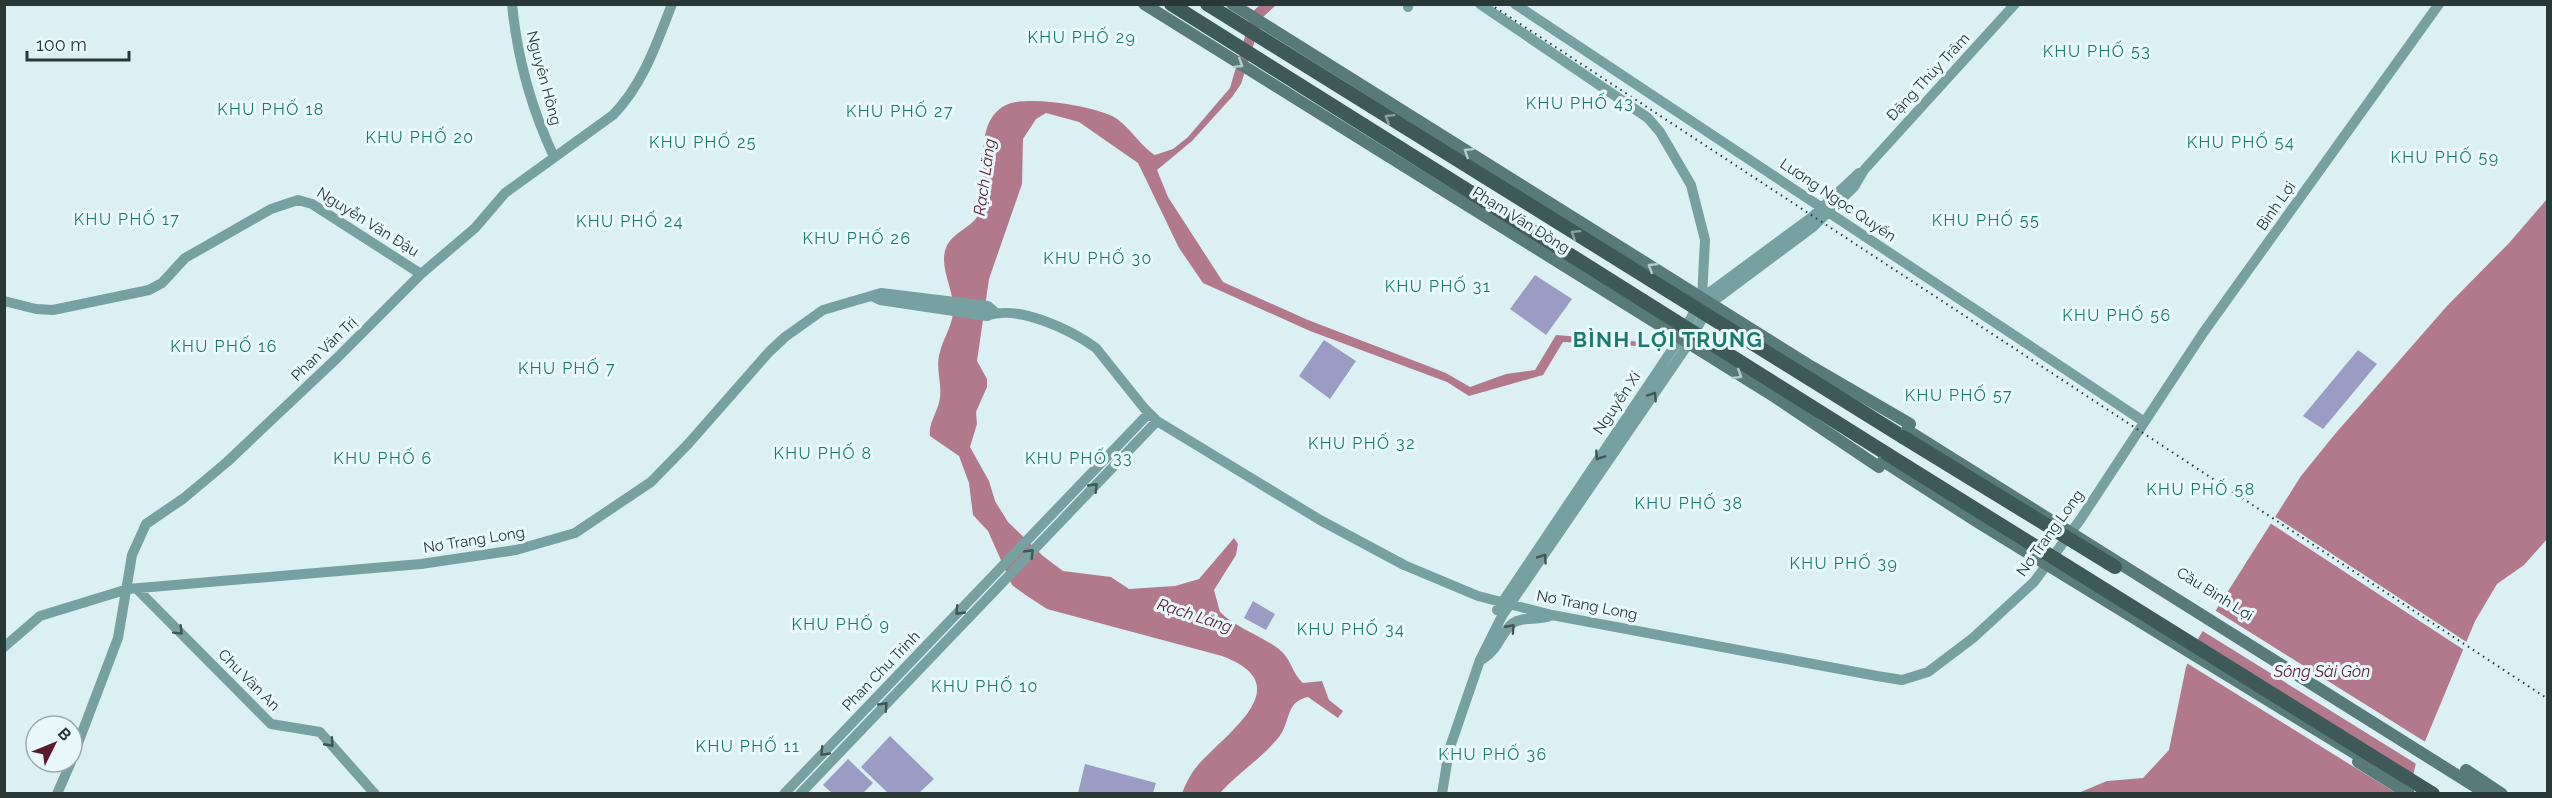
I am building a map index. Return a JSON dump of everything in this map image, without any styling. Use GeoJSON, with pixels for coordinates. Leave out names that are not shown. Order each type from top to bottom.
{"type":"FeatureCollection","features":[{"type":"Feature","properties":{"kind":"highway","name":"Phạm Văn Đồng"},"geometry":{"type":"LineString","coordinates":[[1171,4],[1195,28],[1687,335],[1773,381],[1883,461]]}},
{"type":"Feature","properties":{"kind":"highway","name":"Phạm Văn Đồng"},"geometry":{"type":"LineString","coordinates":[[1208,5],[1308,60],[1907,431]]}},
{"type":"Feature","properties":{"kind":"highway","name":"Cầu Bình Lợi"},"geometry":{"type":"LineString","coordinates":[[1907,431],[2470,790],[2487,794]]}},
{"type":"Feature","properties":{"kind":"highway"},"geometry":{"type":"LineString","coordinates":[[1883,461],[2433,794]]}},
{"type":"Feature","properties":{"kind":"main road","name":"Phạm Văn Đồng"},"geometry":{"type":"LineString","coordinates":[[1144,4],[1195,28]]}},
{"type":"Feature","properties":{"kind":"main road","name":"Phạm Văn Đồng"},"geometry":{"type":"LineString","coordinates":[[1232,4],[1308,60]]}},
{"type":"Feature","properties":{"kind":"main road","name":"Phạm Văn Đồng"},"geometry":{"type":"LineString","coordinates":[[1687,335],[1826,430],[1883,461]]}},
{"type":"Feature","properties":{"kind":"main road","name":"Cầu Bình Lợi"},"geometry":{"type":"LineString","coordinates":[[1907,431],[2487,794]]}},
{"type":"Feature","properties":{"kind":"main road","name":"Cầu Bình Lợi"},"geometry":{"type":"LineString","coordinates":[[1907,431],[2502,794]]}},
{"type":"Feature","properties":{"kind":"main road"},"geometry":{"type":"LineString","coordinates":[[1883,461],[2409,794]]}},
{"type":"Feature","properties":{"kind":"main road"},"geometry":{"type":"LineString","coordinates":[[1883,461],[1979,524],[2421,794]]}},
{"type":"Feature","properties":{"kind":"street","name":"Nguyên Hồng"},"geometry":{"type":"LineString","coordinates":[[512,4],[515,31],[540,129],[554,157]]}},
{"type":"Feature","properties":{"kind":"street","name":"Phan Văn Trị"},"geometry":{"type":"LineString","coordinates":[[84,726],[118,638],[133,589],[132,555],[146,524],[184,498],[227,462],[336,359],[421,273],[475,228],[505,193],[606,121],[622,106],[653,53],[672,4]]}},
{"type":"Feature","properties":{"kind":"street","name":"Nguyễn Xí"},"geometry":{"type":"LineString","coordinates":[[1442,794],[1449,750],[1480,660],[1504,604],[1687,335],[1703,306],[1705,240],[1691,185],[1654,123],[1480,4]]}},
{"type":"Feature","properties":{"kind":"street","name":"Lương Ngọc Quyến"},"geometry":{"type":"LineString","coordinates":[[1515,4],[2141,423]]}},
{"type":"Feature","properties":{"kind":"street","name":"Đặng Thùy Trâm"},"geometry":{"type":"LineString","coordinates":[[1703,306],[1812,217],[1825,210],[1854,187],[1864,170],[2014,4]]}},
{"type":"Feature","properties":{"kind":"street","name":"Bình Lợi"},"geometry":{"type":"LineString","coordinates":[[2141,423],[2439,4]]}},
{"type":"Feature","properties":{"kind":"street","name":"Nguyễn Văn Đậu"},"geometry":{"type":"LineString","coordinates":[[4,302],[53,310],[149,290],[162,284],[184,258],[271,209],[298,200],[312,204],[421,273]]}},
{"type":"Feature","properties":{"kind":"street","name":"Nơ Trang Long"},"geometry":{"type":"LineString","coordinates":[[4,647],[40,616],[133,589],[469,558],[516,550],[575,533],[651,482],[785,337],[823,310],[874,297],[880,293],[1030,316],[1087,342],[1096,348],[1153,417],[1202,446],[1224,463],[1360,543],[1444,584],[1504,604],[1552,615],[1902,680],[1919,677],[1936,667],[1973,638],[2034,582],[2080,520],[2141,423]]}},
{"type":"Feature","properties":{"kind":"street"},"geometry":{"type":"LineString","coordinates":[[1003,573],[1153,417]]}},
{"type":"Feature","properties":{"kind":"street","name":"Phan Chu Trinh"},"geometry":{"type":"LineString","coordinates":[[783,794],[1003,573]]}},
{"type":"Feature","properties":{"kind":"street","name":"Phan Chu Trinh"},"geometry":{"type":"LineString","coordinates":[[800,794],[1003,573]]}},
{"type":"Feature","properties":{"kind":"street","name":"Chu Văn An"},"geometry":{"type":"LineString","coordinates":[[133,589],[271,724],[320,732],[375,794]]}},
{"type":"Feature","properties":{"kind":"street"},"geometry":{"type":"LineString","coordinates":[[1480,660],[1498,647],[1511,624],[1552,615]]}},
{"type":"Feature","properties":{"kind":"street","name":"Phan Văn Trị"},"geometry":{"type":"LineString","coordinates":[[57,794],[65,774]]}},
{"type":"Feature","properties":{"kind":"shaded area"},"geometry":{"type":"Polygon","coordinates":[[[1535,275],[1572,299],[1546,335],[1510,309],[1535,275]]]}},
{"type":"Feature","properties":{"kind":"shaded area"},"geometry":{"type":"Polygon","coordinates":[[[1324,340],[1356,361],[1330,399],[1299,376],[1324,340]]]}},
{"type":"Feature","properties":{"kind":"shaded area"},"geometry":{"type":"Polygon","coordinates":[[[2358,350],[2377,364],[2323,429],[2303,416],[2358,350]]]}},
{"type":"Feature","properties":{"kind":"shaded area"},"geometry":{"type":"Polygon","coordinates":[[[1253,601],[1275,614],[1266,630],[1244,618],[1253,601]]]}},
{"type":"Feature","properties":{"kind":"shaded area"},"geometry":{"type":"Polygon","coordinates":[[[890,736],[934,779],[919,793],[888,793],[861,767],[890,736]]]}},
{"type":"Feature","properties":{"kind":"shaded area"},"geometry":{"type":"Polygon","coordinates":[[[848,759],[873,783],[863,793],[832,793],[823,785],[848,759]]]}},
{"type":"Feature","properties":{"kind":"shaded area"},"geometry":{"type":"Polygon","coordinates":[[[1085,764],[1156,783],[1153,793],[1078,793],[1085,764]]]}},
{"type":"Feature","properties":{"kind":"water","name":"Rạch Lăng"},"geometry":{"type":"Polygon","coordinates":[[[1260,5],[1276,5],[1262,18],[1241,84],[1192,141],[1157,170],[1168,197],[1223,282],[1308,320],[1446,373],[1470,387],[1506,374],[1535,370],[1556,335],[1654,343],[1655,347],[1563,342],[1543,375],[1469,396],[1447,382],[1310,331],[1203,283],[1179,248],[1138,163],[1079,122],[1046,113],[1036,119],[1023,139],[1022,184],[989,279],[977,361],[987,379],[987,387],[976,412],[977,424],[970,447],[989,481],[995,501],[1008,522],[1043,556],[1063,571],[1111,577],[1129,589],[1175,586],[1199,579],[1234,538],[1238,544],[1236,555],[1214,590],[1220,612],[1282,652],[1303,683],[1322,681],[1329,700],[1343,711],[1338,718],[1308,697],[1301,699],[1292,708],[1279,737],[1220,793],[1182,793],[1195,768],[1250,709],[1257,694],[1255,680],[1245,668],[1222,656],[1047,609],[1012,585],[988,531],[973,515],[969,483],[959,456],[930,436],[940,397],[938,369],[941,347],[953,314],[944,259],[948,244],[973,222],[980,211],[983,198],[985,138],[988,125],[995,113],[1015,102],[1043,101],[1075,105],[1118,119],[1155,155],[1173,149],[1188,137],[1230,88],[1252,12],[1260,5]]]}},
{"type":"Feature","properties":{"kind":"water","name":"Sông Sài Gòn"},"geometry":{"type":"Polygon","coordinates":[[[2547,199],[2547,539],[2524,565],[2497,584],[2475,621],[2416,763],[2409,793],[2076,794],[2107,781],[2143,778],[2169,750],[2186,667],[2199,637],[2301,476],[2447,306],[2510,242],[2547,199]]]}},
{"type":"Feature","properties":{"kind":"pier"},"geometry":{"type":"Polygon","coordinates":[[[2274,516],[2468,643],[2464,650],[2270,523],[2274,516]]]}},
{"type":"Feature","properties":{"kind":"pier"},"geometry":{"type":"Polygon","coordinates":[[[2213,609],[2427,743],[2418,765],[2201,630],[2213,609]]]}},
{"type":"Feature","properties":{"kind":"pier"},"geometry":{"type":"Polygon","coordinates":[[[2195,640],[2415,778],[2412,794],[2396,793],[2185,662],[2195,640]]]}},
{"type":"Feature","properties":{"kind":"railway"},"geometry":{"type":"LineString","coordinates":[[1490,4],[2548,699]]}},
{"type":"Feature","properties":{"kind":"district","name":"KHU PHỐ 29"},"geometry":{"type":"Point","coordinates":[1082,37]}},
{"type":"Feature","properties":{"kind":"district","name":"KHU PHỐ 53"},"geometry":{"type":"Point","coordinates":[2097,51]}},
{"type":"Feature","properties":{"kind":"district","name":"KHU PHỐ 43"},"geometry":{"type":"Point","coordinates":[1580,103]}},
{"type":"Feature","properties":{"kind":"district","name":"KHU PHỐ 18"},"geometry":{"type":"Point","coordinates":[271,109]}},
{"type":"Feature","properties":{"kind":"district","name":"KHU PHỐ 27"},"geometry":{"type":"Point","coordinates":[900,111]}},
{"type":"Feature","properties":{"kind":"district","name":"KHU PHỐ 20"},"geometry":{"type":"Point","coordinates":[420,137]}},
{"type":"Feature","properties":{"kind":"district","name":"KHU PHỐ 25"},"geometry":{"type":"Point","coordinates":[703,142]}},
{"type":"Feature","properties":{"kind":"district","name":"KHU PHỐ 54"},"geometry":{"type":"Point","coordinates":[2241,142]}},
{"type":"Feature","properties":{"kind":"district","name":"KHU PHỐ 59"},"geometry":{"type":"Point","coordinates":[2445,157]}},
{"type":"Feature","properties":{"kind":"district","name":"KHU PHỐ 17"},"geometry":{"type":"Point","coordinates":[127,219]}},
{"type":"Feature","properties":{"kind":"district","name":"KHU PHỐ 55"},"geometry":{"type":"Point","coordinates":[1986,220]}},
{"type":"Feature","properties":{"kind":"district","name":"KHU PHỐ 24"},"geometry":{"type":"Point","coordinates":[630,221]}},
{"type":"Feature","properties":{"kind":"district","name":"KHU PHỐ 26"},"geometry":{"type":"Point","coordinates":[857,238]}},
{"type":"Feature","properties":{"kind":"district","name":"KHU PHỐ 30"},"geometry":{"type":"Point","coordinates":[1098,258]}},
{"type":"Feature","properties":{"kind":"district","name":"KHU PHỐ 31"},"geometry":{"type":"Point","coordinates":[1438,286]}},
{"type":"Feature","properties":{"kind":"district","name":"KHU PHỐ 56"},"geometry":{"type":"Point","coordinates":[2117,315]}},
{"type":"Feature","properties":{"kind":"district","name":"BÌNH LỢI TRUNG"},"geometry":{"type":"Point","coordinates":[1668,340]}},
{"type":"Feature","properties":{"kind":"district","name":"KHU PHỐ 16"},"geometry":{"type":"Point","coordinates":[224,346]}},
{"type":"Feature","properties":{"kind":"district","name":"KHU PHỐ 7"},"geometry":{"type":"Point","coordinates":[567,368]}},
{"type":"Feature","properties":{"kind":"district","name":"KHU PHỐ 57"},"geometry":{"type":"Point","coordinates":[1959,395]}},
{"type":"Feature","properties":{"kind":"district","name":"KHU PHỐ 32"},"geometry":{"type":"Point","coordinates":[1362,443]}},
{"type":"Feature","properties":{"kind":"district","name":"KHU PHỐ 8"},"geometry":{"type":"Point","coordinates":[823,453]}},
{"type":"Feature","properties":{"kind":"district","name":"KHU PHỐ 6"},"geometry":{"type":"Point","coordinates":[383,458]}},
{"type":"Feature","properties":{"kind":"district","name":"KHU PHỐ 33"},"geometry":{"type":"Point","coordinates":[1079,458]}},
{"type":"Feature","properties":{"kind":"district","name":"KHU PHỐ 58"},"geometry":{"type":"Point","coordinates":[2201,489]}},
{"type":"Feature","properties":{"kind":"district","name":"KHU PHỐ 38"},"geometry":{"type":"Point","coordinates":[1689,503]}},
{"type":"Feature","properties":{"kind":"district","name":"KHU PHỐ 39"},"geometry":{"type":"Point","coordinates":[1844,563]}},
{"type":"Feature","properties":{"kind":"district","name":"KHU PHỐ 9"},"geometry":{"type":"Point","coordinates":[841,624]}},
{"type":"Feature","properties":{"kind":"district","name":"KHU PHỐ 34"},"geometry":{"type":"Point","coordinates":[1351,629]}},
{"type":"Feature","properties":{"kind":"district","name":"KHU PHỐ 10"},"geometry":{"type":"Point","coordinates":[985,686]}},
{"type":"Feature","properties":{"kind":"district","name":"KHU PHỐ 11"},"geometry":{"type":"Point","coordinates":[748,746]}},
{"type":"Feature","properties":{"kind":"district","name":"KHU PHỐ 36"},"geometry":{"type":"Point","coordinates":[1493,754]}}]}
